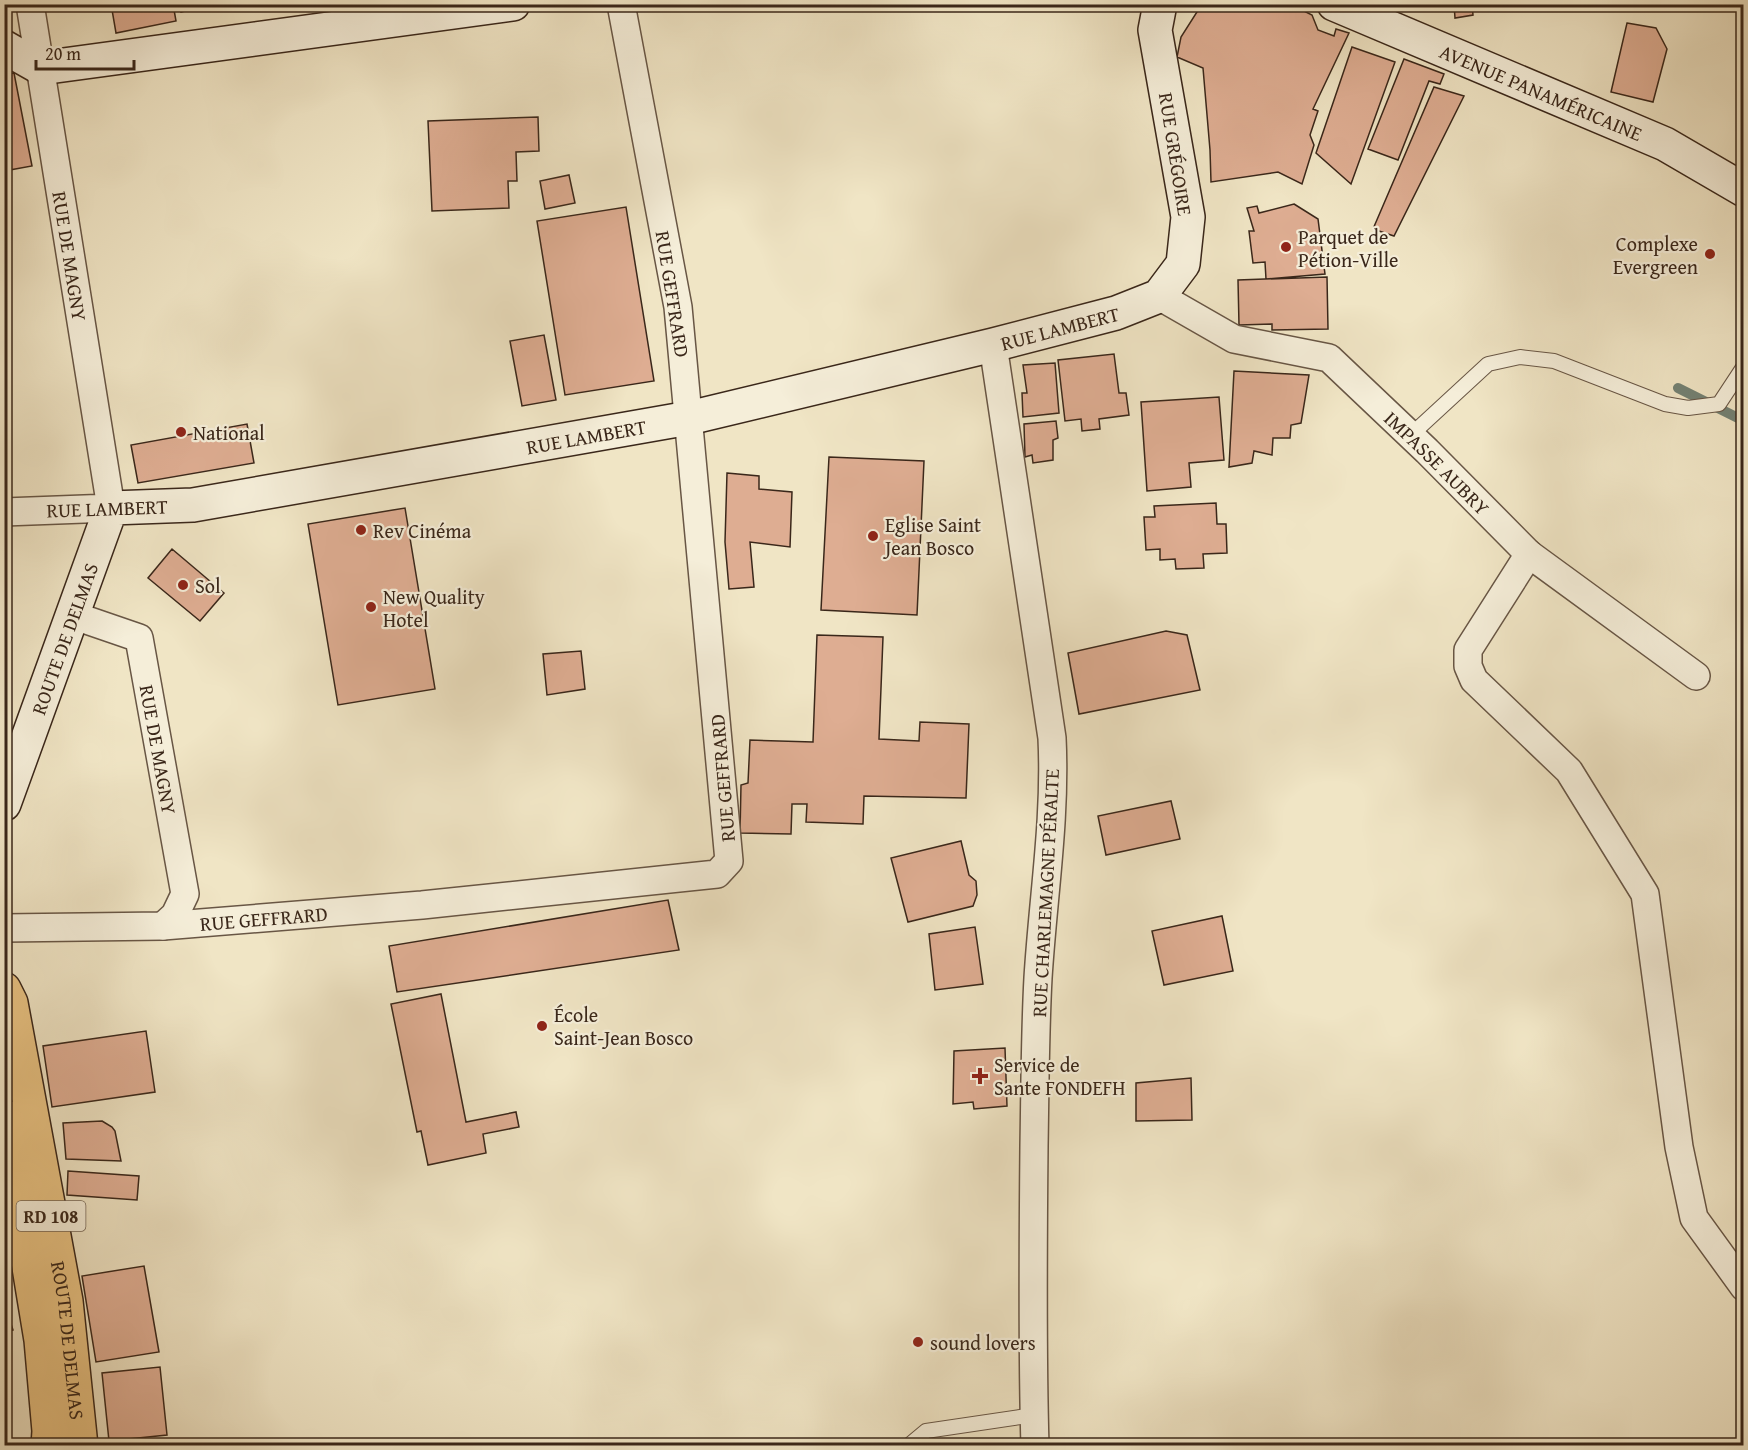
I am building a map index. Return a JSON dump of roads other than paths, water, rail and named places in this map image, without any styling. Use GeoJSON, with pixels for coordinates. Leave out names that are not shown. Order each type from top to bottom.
{"type":"FeatureCollection","features":[{"type":"Feature","properties":{"kind":"main road"},"geometry":{"type":"LineString","coordinates":[[4,47],[41,68],[513,4]]}},
{"type":"Feature","properties":{"kind":"main road","name":"RUE GRÉGOIRE"},"geometry":{"type":"LineString","coordinates":[[1159,296],[1183,264],[1188,216],[1155,30],[1160,4]]}},
{"type":"Feature","properties":{"kind":"main road","name":"AVENUE PANAMÉRICAINE"},"geometry":{"type":"LineString","coordinates":[[1334,4],[1665,144],[1743,190]]}},
{"type":"Feature","properties":{"kind":"main road","name":"RUE LAMBERT"},"geometry":{"type":"LineString","coordinates":[[111,507],[194,505],[689,418],[993,345],[1116,313],[1159,296]]}},
{"type":"Feature","properties":{"kind":"main road","name":"ROUTE DE DELMAS"},"geometry":{"type":"LineString","coordinates":[[4,804],[111,507]]}},
{"type":"Feature","properties":{"kind":"main road","name":"ROUTE DE DELMAS"},"geometry":{"type":"LineString","coordinates":[[4,989],[11,1003],[66,1301],[81,1446]]}},
{"type":"Feature","properties":{"kind":"main road","name":"ROUTE DE DELMAS"},"geometry":{"type":"LineString","coordinates":[[4,1116],[41,1340],[49,1431],[48,1446]]}},
{"type":"Feature","properties":{"kind":"street","name":"RUE DE MAGNY"},"geometry":{"type":"LineString","coordinates":[[30,4],[111,507]]}},
{"type":"Feature","properties":{"kind":"street","name":"RUE GEFFRARD"},"geometry":{"type":"LineString","coordinates":[[4,928],[163,926],[422,905],[717,874],[729,861],[678,307],[621,4]]}},
{"type":"Feature","properties":{"kind":"street","name":"IMPASSE AUBRY"},"geometry":{"type":"LineString","coordinates":[[1159,296],[1234,339],[1329,358],[1411,435],[1529,554],[1696,676]]}},
{"type":"Feature","properties":{"kind":"street","name":"RUE CHARLEMAGNE PÉRALTE"},"geometry":{"type":"LineString","coordinates":[[993,345],[1040,650],[1052,738],[1054,778],[1037,1009],[1032,1253],[1035,1446]]}},
{"type":"Feature","properties":{"kind":"street","name":"RUE LAMBERT"},"geometry":{"type":"LineString","coordinates":[[4,512],[111,507]]}},
{"type":"Feature","properties":{"kind":"street"},"geometry":{"type":"LineString","coordinates":[[1529,554],[1468,651],[1468,666],[1474,680],[1569,771],[1645,894],[1679,1147],[1694,1218],[1743,1287]]}},
{"type":"Feature","properties":{"kind":"street","name":"RUE DE MAGNY"},"geometry":{"type":"LineString","coordinates":[[72,615],[139,638],[185,894],[175,915],[163,926]]}},
{"type":"Feature","properties":{"kind":"lane"},"geometry":{"type":"LineString","coordinates":[[1411,435],[1488,364],[1520,357],[1554,361],[1665,404],[1688,408],[1719,404],[1743,366]]}},
{"type":"Feature","properties":{"kind":"lane"},"geometry":{"type":"LineString","coordinates":[[908,1446],[926,1431],[1034,1414]]}},
{"type":"Feature","properties":{"kind":"waterway"},"geometry":{"type":"LineString","coordinates":[[1678,388],[1744,421]]}},
{"type":"Feature","properties":{"kind":"place","name":"Parquet de Pétion-Ville"},"geometry":{"type":"Point","coordinates":[1286,247]}},
{"type":"Feature","properties":{"kind":"place","name":"Complexe Evergreen"},"geometry":{"type":"Point","coordinates":[1710,254]}},
{"type":"Feature","properties":{"kind":"place","name":"National"},"geometry":{"type":"Point","coordinates":[181,432]}},
{"type":"Feature","properties":{"kind":"place","name":"Rev Cinéma"},"geometry":{"type":"Point","coordinates":[361,530]}},
{"type":"Feature","properties":{"kind":"place","name":"Eglise Saint Jean Bosco"},"geometry":{"type":"Point","coordinates":[873,536]}},
{"type":"Feature","properties":{"kind":"place","name":"Sol"},"geometry":{"type":"Point","coordinates":[183,585]}},
{"type":"Feature","properties":{"kind":"place","name":"New Quality Hotel"},"geometry":{"type":"Point","coordinates":[371,607]}},
{"type":"Feature","properties":{"kind":"place","name":"École Saint-Jean Bosco"},"geometry":{"type":"Point","coordinates":[542,1026]}},
{"type":"Feature","properties":{"kind":"place","name":"Service de Sante FONDEFH"},"geometry":{"type":"Point","coordinates":[980,1076]}},
{"type":"Feature","properties":{"kind":"place","name":"sound lovers"},"geometry":{"type":"Point","coordinates":[918,1342]}}]}
